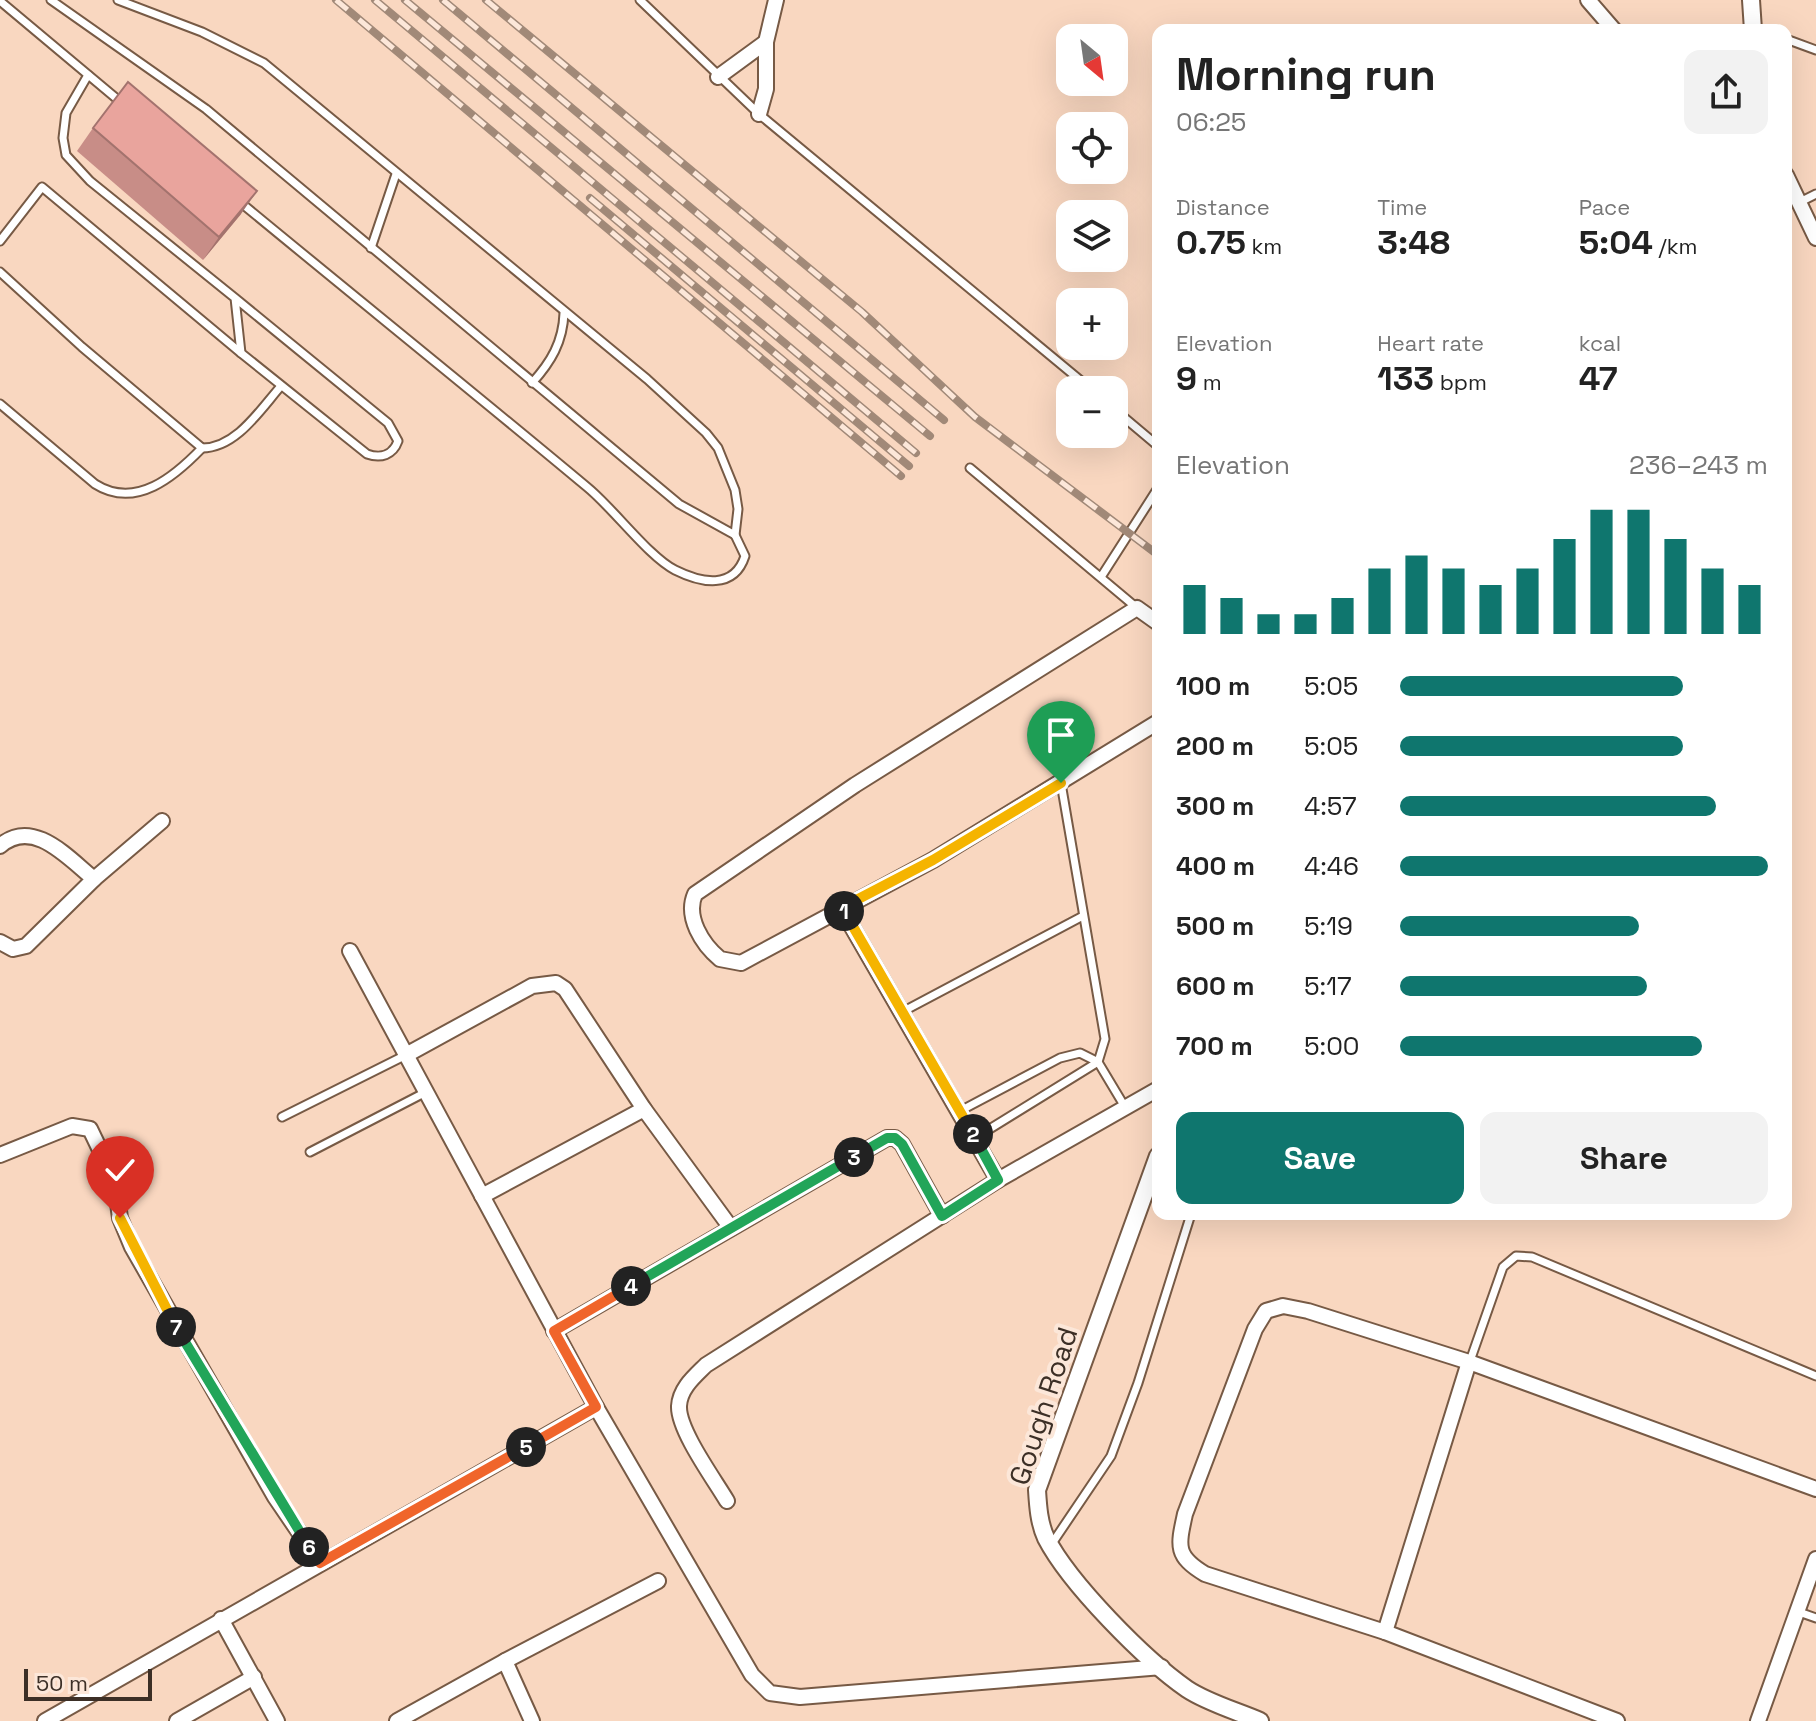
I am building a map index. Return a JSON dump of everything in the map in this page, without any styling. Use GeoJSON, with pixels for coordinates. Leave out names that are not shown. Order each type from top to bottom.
{"type":"FeatureCollection","features":[{"type":"Feature","properties":{"kind":"street"},"geometry":{"type":"LineString","coordinates":[[759,114],[766,89],[766,42],[776,0]]}},
{"type":"Feature","properties":{"kind":"street"},"geometry":{"type":"LineString","coordinates":[[1588,0],[1609,24]]}},
{"type":"Feature","properties":{"kind":"street"},"geometry":{"type":"LineString","coordinates":[[1751,0],[1755,24]]}},
{"type":"Feature","properties":{"kind":"street"},"geometry":{"type":"LineString","coordinates":[[718,77],[766,42]]}},
{"type":"Feature","properties":{"kind":"street"},"geometry":{"type":"LineString","coordinates":[[1792,187],[1816,238]]}},
{"type":"Feature","properties":{"kind":"street"},"geometry":{"type":"LineString","coordinates":[[1152,619],[1137,608],[855,785],[705,886],[695,894],[690,906],[698,930],[710,951],[720,959],[741,963],[933,860],[1152,726]]}},
{"type":"Feature","properties":{"kind":"street"},"geometry":{"type":"LineString","coordinates":[[0,942],[13,949],[26,946],[94,879],[162,821]]}},
{"type":"Feature","properties":{"kind":"street"},"geometry":{"type":"LineString","coordinates":[[0,846],[16,836],[33,835],[49,843],[94,879]]}},
{"type":"Feature","properties":{"kind":"street"},"geometry":{"type":"LineString","coordinates":[[841,908],[998,1180]]}},
{"type":"Feature","properties":{"kind":"street"},"geometry":{"type":"LineString","coordinates":[[350,951],[596,1407],[752,1675],[770,1693],[800,1697],[1162,1667]]}},
{"type":"Feature","properties":{"kind":"street"},"geometry":{"type":"LineString","coordinates":[[406,1055],[532,986],[556,983],[565,989],[644,1109],[731,1228]]}},
{"type":"Feature","properties":{"kind":"street"},"geometry":{"type":"LineString","coordinates":[[727,1501],[680,1420],[679,1404],[686,1386],[706,1365],[998,1180],[1152,1092]]}},
{"type":"Feature","properties":{"kind":"street"},"geometry":{"type":"LineString","coordinates":[[482,1196],[644,1109]]}},
{"type":"Feature","properties":{"kind":"street"},"geometry":{"type":"LineString","coordinates":[[0,1155],[72,1126],[90,1129],[115,1181],[120,1218],[132,1247],[275,1497],[320,1563]]}},
{"type":"Feature","properties":{"kind":"street"},"geometry":{"type":"LineString","coordinates":[[554,1331],[877,1143],[895,1138],[902,1144],[942,1216]]}},
{"type":"Feature","properties":{"kind":"street","name":"Gough Road"},"geometry":{"type":"LineString","coordinates":[[1152,1173],[1037,1490],[1040,1522],[1069,1575],[1096,1606],[1162,1667],[1188,1689],[1260,1721]]}},
{"type":"Feature","properties":{"kind":"street"},"geometry":{"type":"LineString","coordinates":[[1617,1721],[1385,1632],[1205,1574],[1189,1564],[1181,1554],[1179,1540],[1185,1514],[1255,1329],[1266,1311],[1283,1306],[1308,1311],[1469,1362],[1816,1489]]}},
{"type":"Feature","properties":{"kind":"street"},"geometry":{"type":"LineString","coordinates":[[1385,1632],[1469,1362]]}},
{"type":"Feature","properties":{"kind":"street"},"geometry":{"type":"LineString","coordinates":[[55,1719],[221,1619],[596,1407]]}},
{"type":"Feature","properties":{"kind":"street"},"geometry":{"type":"LineString","coordinates":[[1758,1721],[1816,1559]]}},
{"type":"Feature","properties":{"kind":"street"},"geometry":{"type":"LineString","coordinates":[[397,1721],[658,1581]]}},
{"type":"Feature","properties":{"kind":"street"},"geometry":{"type":"LineString","coordinates":[[221,1619],[277,1721]]}},
{"type":"Feature","properties":{"kind":"street"},"geometry":{"type":"LineString","coordinates":[[505,1661],[532,1721]]}},
{"type":"Feature","properties":{"kind":"street"},"geometry":{"type":"LineString","coordinates":[[177,1721],[254,1677]]}},
{"type":"Feature","properties":{"kind":"lane"},"geometry":{"type":"LineString","coordinates":[[51,0],[206,109],[679,504],[735,535]]}},
{"type":"Feature","properties":{"kind":"lane"},"geometry":{"type":"LineString","coordinates":[[118,0],[252,55],[647,379],[712,441],[735,490],[738,509],[735,535],[745,556],[742,565],[724,581],[694,578],[660,561],[590,490],[233,195]]}},
{"type":"Feature","properties":{"kind":"lane"},"geometry":{"type":"LineString","coordinates":[[640,0],[759,114],[1075,376]]}},
{"type":"Feature","properties":{"kind":"lane"},"geometry":{"type":"LineString","coordinates":[[0,1],[136,115]]}},
{"type":"Feature","properties":{"kind":"lane"},"geometry":{"type":"LineString","coordinates":[[1792,41],[1816,50]]}},
{"type":"Feature","properties":{"kind":"lane"},"geometry":{"type":"LineString","coordinates":[[0,241],[42,187],[367,454],[380,457],[396,447],[397,436],[388,423],[90,181],[66,155],[63,138],[66,113],[88,75]]}},
{"type":"Feature","properties":{"kind":"lane"},"geometry":{"type":"LineString","coordinates":[[371,248],[396,174]]}},
{"type":"Feature","properties":{"kind":"lane"},"geometry":{"type":"LineString","coordinates":[[1799,202],[1816,194]]}},
{"type":"Feature","properties":{"kind":"lane"},"geometry":{"type":"LineString","coordinates":[[0,272],[82,347],[202,448],[214,448],[228,442],[281,386]]}},
{"type":"Feature","properties":{"kind":"lane"},"geometry":{"type":"LineString","coordinates":[[235,298],[241,353]]}},
{"type":"Feature","properties":{"kind":"lane"},"geometry":{"type":"LineString","coordinates":[[532,383],[554,354],[561,339],[564,313]]}},
{"type":"Feature","properties":{"kind":"lane"},"geometry":{"type":"LineString","coordinates":[[0,404],[95,484],[113,493],[138,492],[160,484],[202,448]]}},
{"type":"Feature","properties":{"kind":"lane"},"geometry":{"type":"LineString","coordinates":[[1128,421],[1152,441]]}},
{"type":"Feature","properties":{"kind":"lane"},"geometry":{"type":"LineString","coordinates":[[970,468],[1137,608]]}},
{"type":"Feature","properties":{"kind":"lane"},"geometry":{"type":"LineString","coordinates":[[1101,577],[1152,497]]}},
{"type":"Feature","properties":{"kind":"lane"},"geometry":{"type":"LineString","coordinates":[[975,1138],[1098,1062],[1105,1039],[1061,783]]}},
{"type":"Feature","properties":{"kind":"lane"},"geometry":{"type":"LineString","coordinates":[[902,1012],[1083,916]]}},
{"type":"Feature","properties":{"kind":"lane"},"geometry":{"type":"LineString","coordinates":[[960,1111],[1068,1054],[1080,1053],[1098,1062],[1125,1107]]}},
{"type":"Feature","properties":{"kind":"lane"},"geometry":{"type":"LineString","coordinates":[[282,1117],[406,1055]]}},
{"type":"Feature","properties":{"kind":"lane"},"geometry":{"type":"LineString","coordinates":[[310,1152],[426,1092]]}},
{"type":"Feature","properties":{"kind":"lane"},"geometry":{"type":"LineString","coordinates":[[1051,1545],[1111,1456],[1138,1383],[1189,1220]]}},
{"type":"Feature","properties":{"kind":"lane"},"geometry":{"type":"LineString","coordinates":[[1469,1362],[1503,1267],[1516,1256],[1532,1257],[1816,1376]]}},
{"type":"Feature","properties":{"kind":"lane"},"geometry":{"type":"LineString","coordinates":[[1799,1612],[1816,1618]]}},
{"type":"Feature","properties":{"kind":"building"},"geometry":{"type":"Polygon","coordinates":[[[128,82],[257,191],[219,237],[93,128],[128,82]]]}},
{"type":"Feature","properties":{"kind":"railway"},"geometry":{"type":"LineString","coordinates":[[336,0],[901,476]]}},
{"type":"Feature","properties":{"kind":"railway"},"geometry":{"type":"LineString","coordinates":[[375,0],[916,453]]}},
{"type":"Feature","properties":{"kind":"railway"},"geometry":{"type":"LineString","coordinates":[[405,0],[930,436]]}},
{"type":"Feature","properties":{"kind":"railway"},"geometry":{"type":"LineString","coordinates":[[443,0],[944,420]]}},
{"type":"Feature","properties":{"kind":"railway"},"geometry":{"type":"LineString","coordinates":[[486,0],[862,312],[975,417],[1152,550]]}},
{"type":"Feature","properties":{"kind":"railway"},"geometry":{"type":"LineString","coordinates":[[590,198],[909,466]]}},
{"type":"Feature","properties":{"kind":"route"},"geometry":{"type":"LineString","coordinates":[[120,1218],[132,1247],[176,1327],[275,1497],[320,1563],[596,1407],[554,1331],[877,1143],[895,1138],[902,1144],[942,1216],[998,1180],[841,908],[933,860],[1061,783]]}}]}
